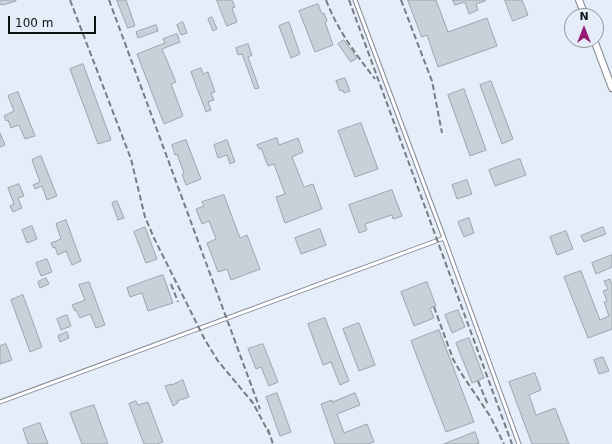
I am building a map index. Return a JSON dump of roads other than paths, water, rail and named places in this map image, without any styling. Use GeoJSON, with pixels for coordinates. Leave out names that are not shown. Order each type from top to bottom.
{"type":"FeatureCollection","features":[{"type":"Feature","properties":{"kind":"street"},"geometry":{"type":"LineString","coordinates":[[597,48],[612,88]]}},
{"type":"Feature","properties":{"kind":"lane"},"geometry":{"type":"LineString","coordinates":[[355,0],[519,444]]}},
{"type":"Feature","properties":{"kind":"lane"},"geometry":{"type":"LineString","coordinates":[[0,402],[444,238]]}},
{"type":"Feature","properties":{"kind":"railway"},"geometry":{"type":"LineString","coordinates":[[70,0],[131,159],[145,217],[154,238],[205,340],[218,361],[253,403],[270,435]]}},
{"type":"Feature","properties":{"kind":"railway"},"geometry":{"type":"LineString","coordinates":[[109,0],[260,409]]}},
{"type":"Feature","properties":{"kind":"railway"},"geometry":{"type":"LineString","coordinates":[[326,0],[342,32],[375,79]]}},
{"type":"Feature","properties":{"kind":"railway"},"geometry":{"type":"LineString","coordinates":[[349,0],[512,444]]}},
{"type":"Feature","properties":{"kind":"railway"},"geometry":{"type":"LineString","coordinates":[[401,0],[432,81],[442,133]]}},
{"type":"Feature","properties":{"kind":"railway"},"geometry":{"type":"LineString","coordinates":[[171,284],[178,302]]}},
{"type":"Feature","properties":{"kind":"railway"},"geometry":{"type":"LineString","coordinates":[[434,307],[453,359],[490,416],[504,444]]}},
{"type":"Feature","properties":{"kind":"railway"},"geometry":{"type":"LineString","coordinates":[[478,381],[488,405]]}},
{"type":"Feature","properties":{"kind":"railway"},"geometry":{"type":"LineString","coordinates":[[268,429],[273,444]]}}]}
